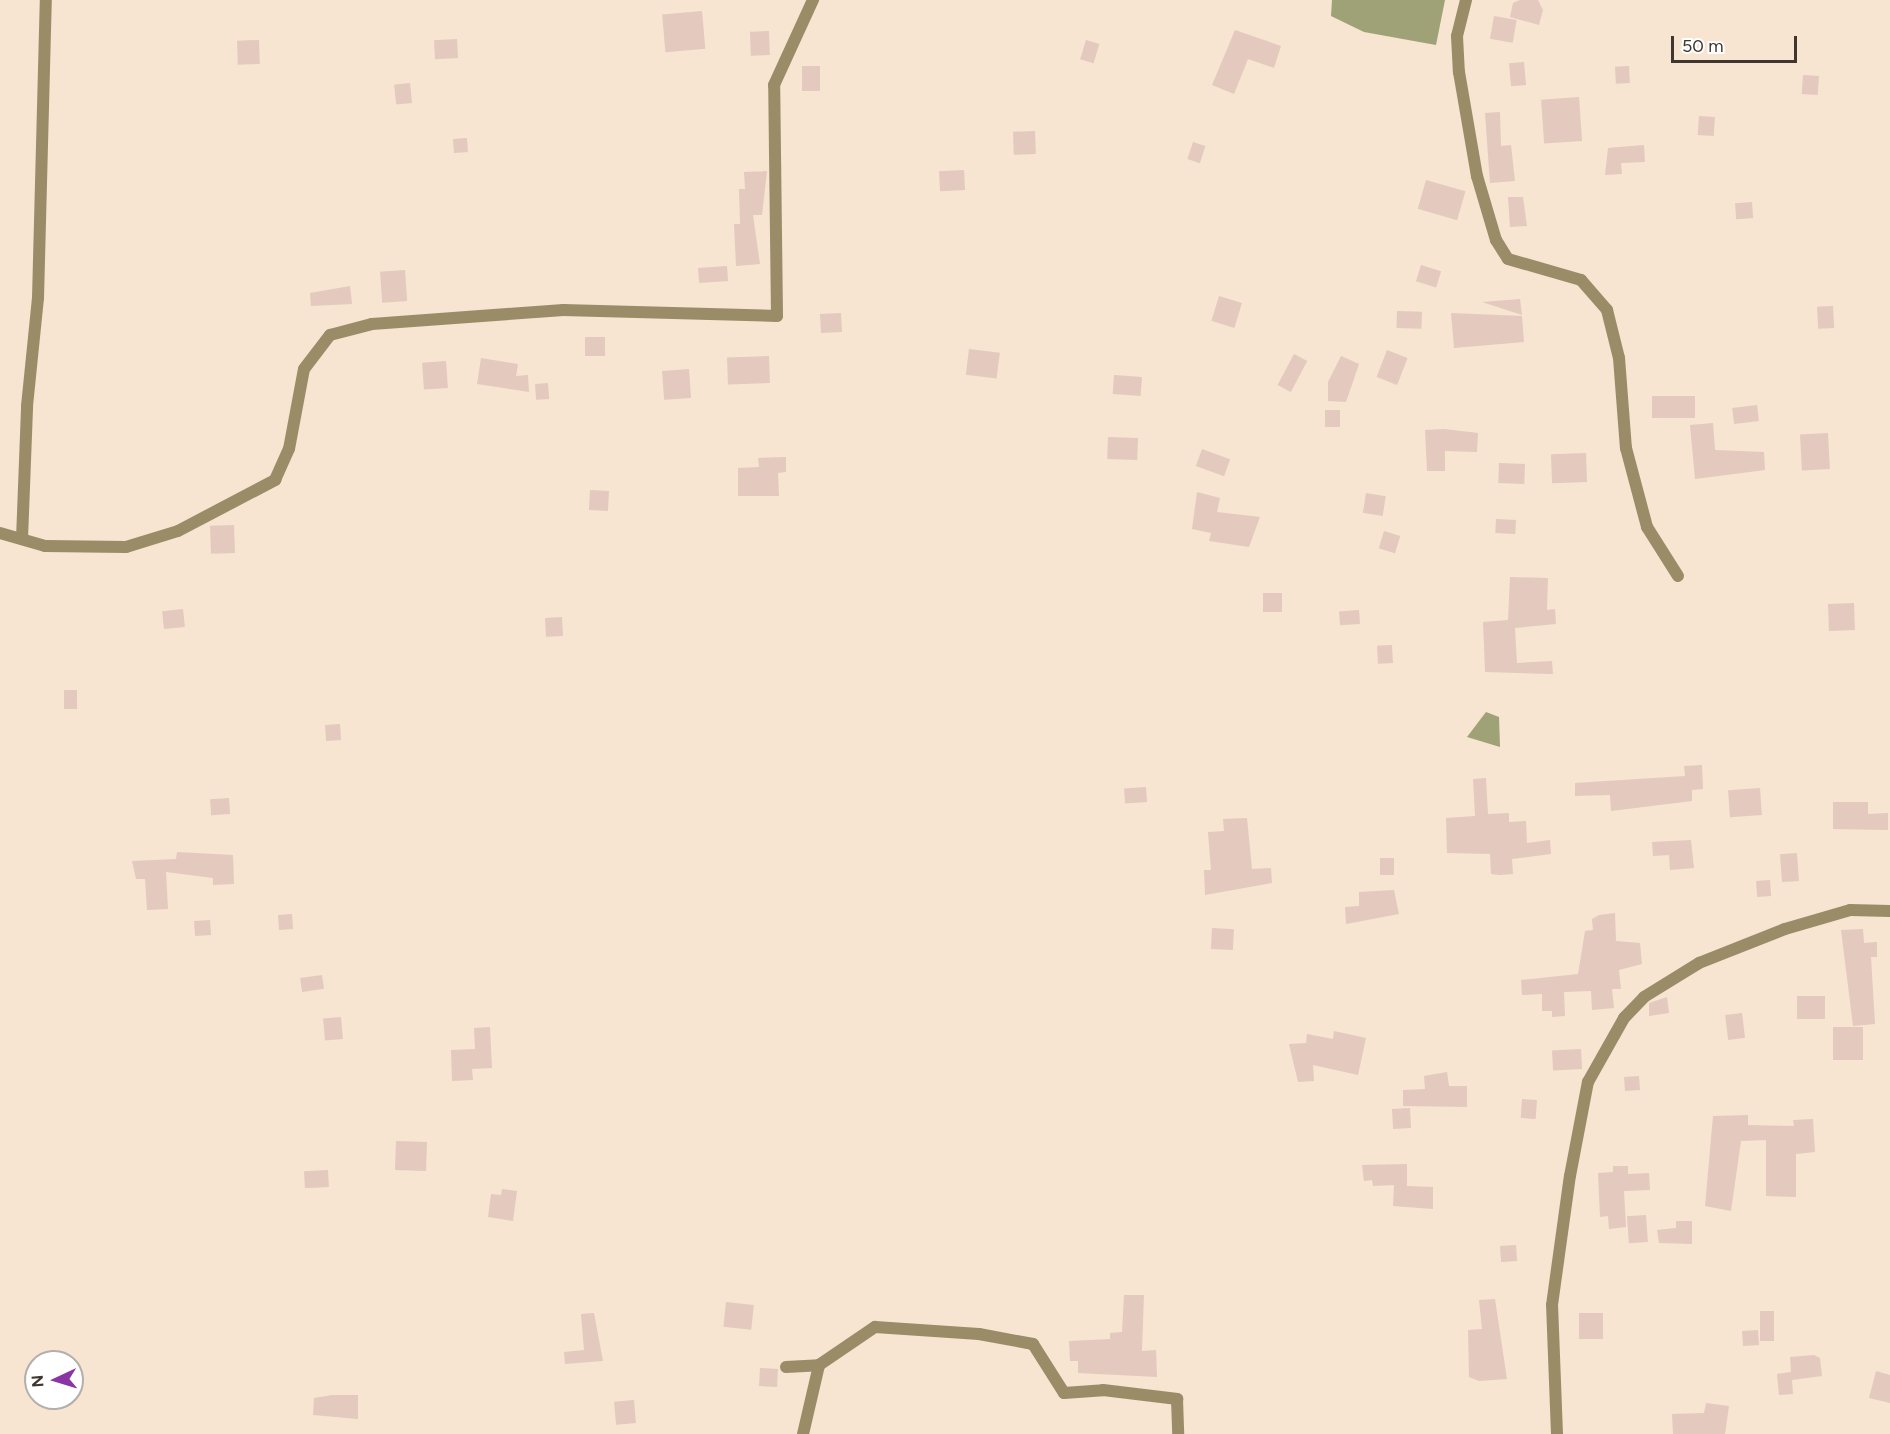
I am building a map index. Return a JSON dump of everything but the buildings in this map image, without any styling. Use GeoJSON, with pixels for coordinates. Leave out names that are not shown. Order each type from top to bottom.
{"type":"FeatureCollection","features":[{"type":"Feature","properties":{"kind":"street"},"geometry":{"type":"LineString","coordinates":[[22,540],[38,298],[46,0]]}},
{"type":"Feature","properties":{"kind":"street"},"geometry":{"type":"LineString","coordinates":[[0,533],[45,546],[126,547],[178,531],[275,480],[289,449],[304,369],[330,334],[372,324],[563,310],[777,316],[774,85],[813,0]]}},
{"type":"Feature","properties":{"kind":"street"},"geometry":{"type":"LineString","coordinates":[[1466,0],[1457,36],[1459,72],[1477,176],[1496,240],[1508,260],[1581,280],[1607,310],[1619,358],[1629,459],[1647,527],[1678,576]]}},
{"type":"Feature","properties":{"kind":"street"},"geometry":{"type":"LineString","coordinates":[[1557,1434],[1552,1305],[1570,1176],[1588,1082],[1624,1018],[1644,997],[1699,963],[1785,929],[1850,910],[1890,911]]}},
{"type":"Feature","properties":{"kind":"street"},"geometry":{"type":"LineString","coordinates":[[786,1367],[819,1365],[875,1327],[979,1334],[1033,1344],[1064,1393],[1103,1390],[1177,1399],[1178,1434]]}},
{"type":"Feature","properties":{"kind":"street"},"geometry":{"type":"LineString","coordinates":[[803,1434],[819,1365]]}},
{"type":"Feature","properties":{"kind":"shaded area"},"geometry":{"type":"Polygon","coordinates":[[[1332,0],[1445,0],[1436,45],[1364,32],[1331,16],[1332,0]]]}},
{"type":"Feature","properties":{"kind":"shaded area"},"geometry":{"type":"Polygon","coordinates":[[[1486,712],[1499,717],[1500,747],[1467,737],[1486,712]]]}}]}
